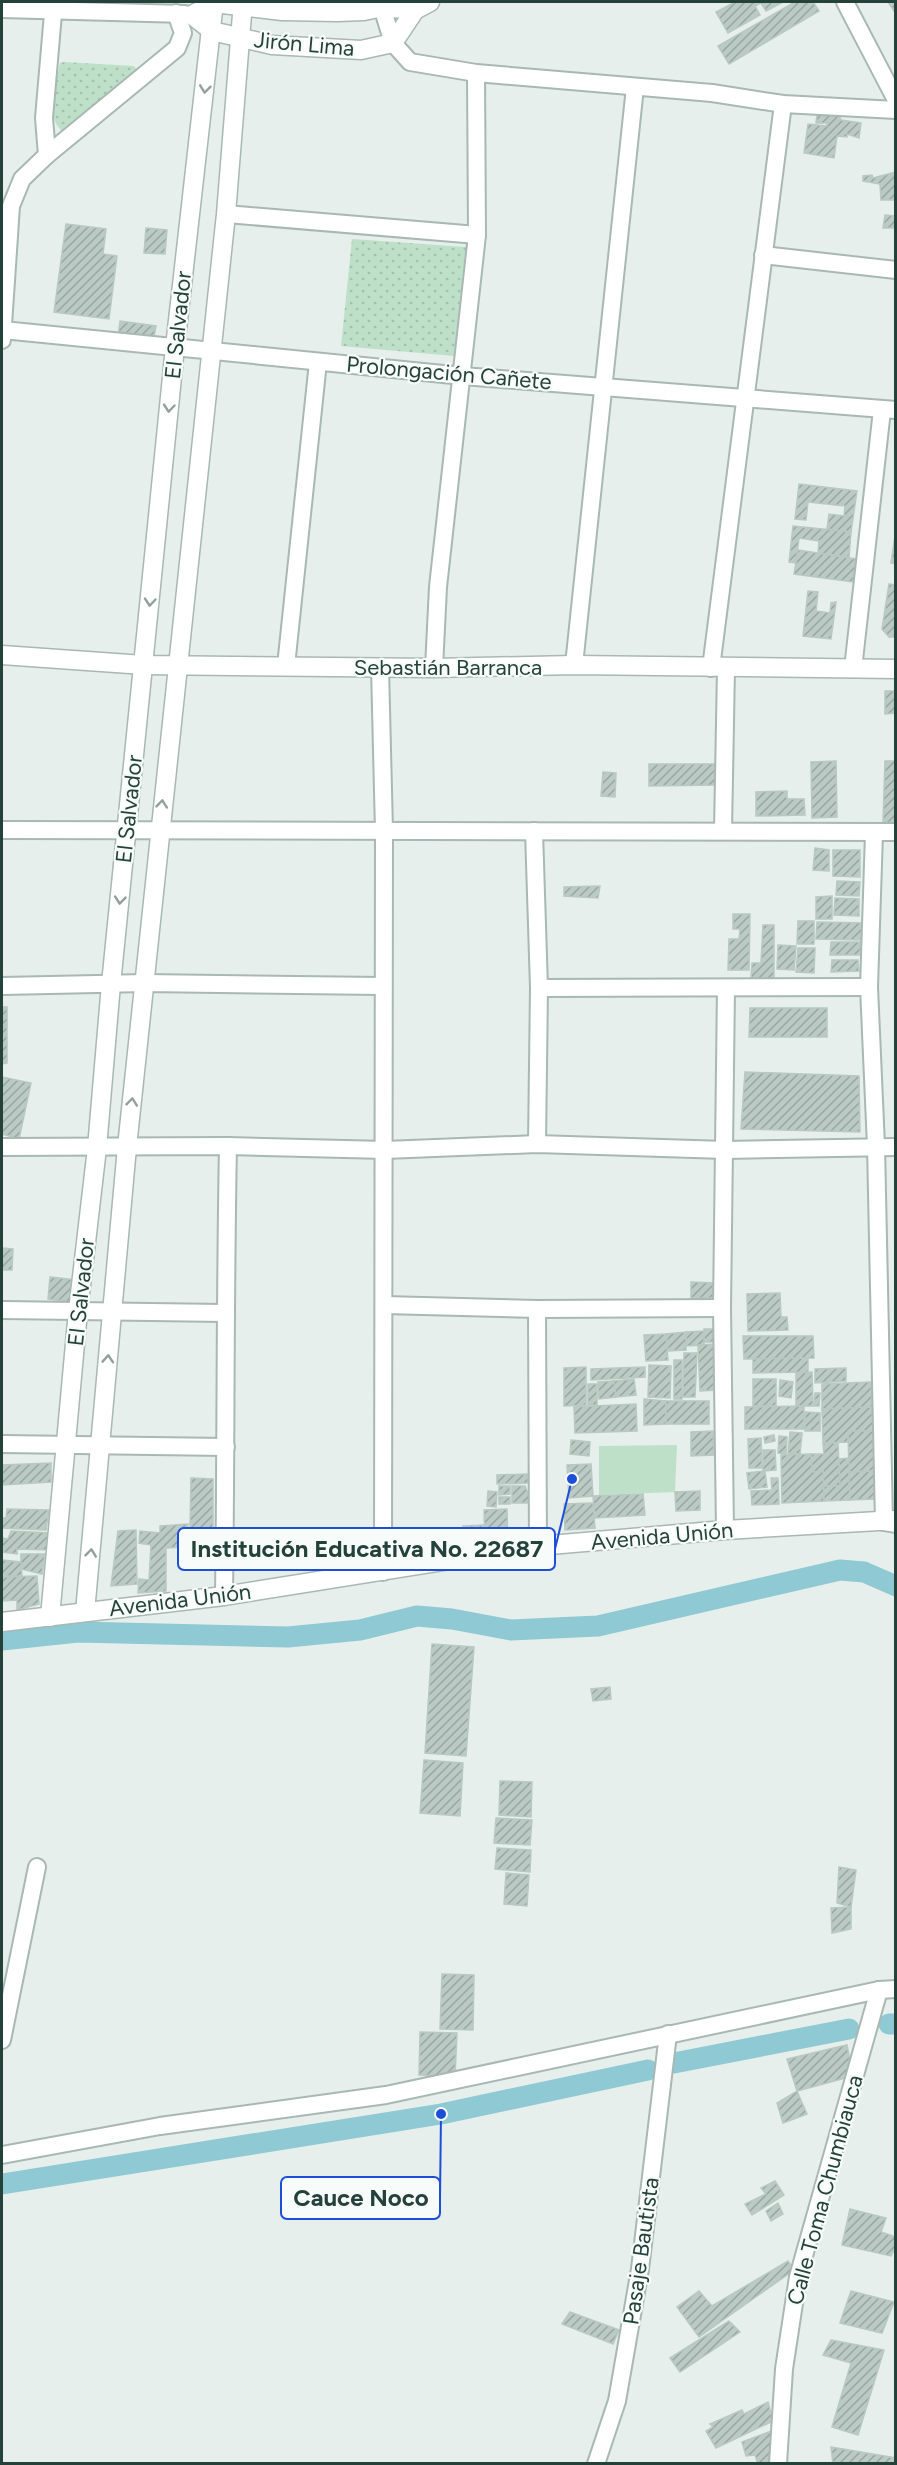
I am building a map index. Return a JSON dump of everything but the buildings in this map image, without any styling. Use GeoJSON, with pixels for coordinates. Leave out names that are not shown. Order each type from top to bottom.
{"type":"FeatureCollection","features":[{"type":"Feature","properties":{"kind":"street"},"geometry":{"type":"LineString","coordinates":[[2,9],[54,6],[184,14],[214,2]]}},
{"type":"Feature","properties":{"kind":"street","name":"Jirón Lima"},"geometry":{"type":"LineString","coordinates":[[214,2],[243,4],[282,11],[364,11],[381,4],[423,6]]}},
{"type":"Feature","properties":{"kind":"street","name":"El Salvador"},"geometry":{"type":"LineString","coordinates":[[50,1617],[78,1311],[97,1148],[111,984],[175,347],[214,2]]}},
{"type":"Feature","properties":{"kind":"street"},"geometry":{"type":"LineString","coordinates":[[845,2],[896,100]]}},
{"type":"Feature","properties":{"kind":"street","name":"El Salvador"},"geometry":{"type":"LineString","coordinates":[[85,1612],[127,1147],[226,214],[243,4]]}},
{"type":"Feature","properties":{"kind":"street"},"geometry":{"type":"LineString","coordinates":[[381,4],[393,43],[410,62],[476,73],[712,93],[783,104],[896,110]]}},
{"type":"Feature","properties":{"kind":"street"},"geometry":{"type":"LineString","coordinates":[[47,155],[44,118],[54,6]]}},
{"type":"Feature","properties":{"kind":"street","name":"Jirón Lima"},"geometry":{"type":"LineString","coordinates":[[184,14],[212,31],[272,45],[361,50],[393,43],[423,6]]}},
{"type":"Feature","properties":{"kind":"street"},"geometry":{"type":"LineString","coordinates":[[2,336],[6,205],[22,179],[47,155],[177,48],[183,33],[184,14]]}},
{"type":"Feature","properties":{"kind":"street"},"geometry":{"type":"LineString","coordinates":[[434,668],[438,586],[477,235],[476,73]]}},
{"type":"Feature","properties":{"kind":"street"},"geometry":{"type":"LineString","coordinates":[[574,665],[635,87]]}},
{"type":"Feature","properties":{"kind":"street"},"geometry":{"type":"LineString","coordinates":[[723,831],[719,668],[746,397],[783,104]]}},
{"type":"Feature","properties":{"kind":"street"},"geometry":{"type":"LineString","coordinates":[[226,214],[477,235]]}},
{"type":"Feature","properties":{"kind":"street"},"geometry":{"type":"LineString","coordinates":[[763,255],[896,270]]}},
{"type":"Feature","properties":{"kind":"street","name":"Prolongación Cañete"},"geometry":{"type":"LineString","coordinates":[[2,336],[175,347],[463,376],[602,385],[889,410]]}},
{"type":"Feature","properties":{"kind":"street"},"geometry":{"type":"LineString","coordinates":[[286,666],[318,362]]}},
{"type":"Feature","properties":{"kind":"street"},"geometry":{"type":"LineString","coordinates":[[853,669],[889,410]]}},
{"type":"Feature","properties":{"kind":"street","name":"Sebastián Barranca"},"geometry":{"type":"LineString","coordinates":[[2,655],[177,666],[434,668],[574,665],[896,669]]}},
{"type":"Feature","properties":{"kind":"street"},"geometry":{"type":"LineString","coordinates":[[380,668],[384,831],[383,1572]]}},
{"type":"Feature","properties":{"kind":"street"},"geometry":{"type":"LineString","coordinates":[[2,830],[896,832]]}},
{"type":"Feature","properties":{"kind":"street"},"geometry":{"type":"LineString","coordinates":[[534,831],[539,988],[537,1144]]}},
{"type":"Feature","properties":{"kind":"street"},"geometry":{"type":"LineString","coordinates":[[874,833],[869,987],[892,1522]]}},
{"type":"Feature","properties":{"kind":"street"},"geometry":{"type":"LineString","coordinates":[[2,986],[145,982],[382,986]]}},
{"type":"Feature","properties":{"kind":"street"},"geometry":{"type":"LineString","coordinates":[[539,988],[869,987]]}},
{"type":"Feature","properties":{"kind":"street"},"geometry":{"type":"LineString","coordinates":[[725,1530],[722,1308],[726,988]]}},
{"type":"Feature","properties":{"kind":"street"},"geometry":{"type":"LineString","coordinates":[[2,1147],[228,1146],[385,1150],[537,1144],[725,1150],[896,1147]]}},
{"type":"Feature","properties":{"kind":"street"},"geometry":{"type":"LineString","coordinates":[[224,1596],[228,1146]]}},
{"type":"Feature","properties":{"kind":"street"},"geometry":{"type":"LineString","coordinates":[[384,1305],[537,1310],[722,1308]]}},
{"type":"Feature","properties":{"kind":"street"},"geometry":{"type":"LineString","coordinates":[[2,1310],[225,1313]]}},
{"type":"Feature","properties":{"kind":"street"},"geometry":{"type":"LineString","coordinates":[[537,1310],[538,1546]]}},
{"type":"Feature","properties":{"kind":"street"},"geometry":{"type":"LineString","coordinates":[[2,1444],[226,1447]]}},
{"type":"Feature","properties":{"kind":"street","name":"Avenida Unión"},"geometry":{"type":"LineString","coordinates":[[2,1622],[224,1596],[538,1546],[725,1530],[892,1522]]}},
{"type":"Feature","properties":{"kind":"street"},"geometry":{"type":"LineString","coordinates":[[2,2040],[37,1867]]}},
{"type":"Feature","properties":{"kind":"street"},"geometry":{"type":"LineString","coordinates":[[2,2155],[160,2127],[386,2095],[887,1989]]}},
{"type":"Feature","properties":{"kind":"street","name":"Calle Toma Chumbiauca"},"geometry":{"type":"LineString","coordinates":[[778,2463],[784,2370],[798,2277],[887,1989]]}},
{"type":"Feature","properties":{"kind":"street","name":"Pasaje Bautista"},"geometry":{"type":"LineString","coordinates":[[596,2463],[618,2401],[640,2269],[668,2034]]}},
{"type":"Feature","properties":{"kind":"green space"},"geometry":{"type":"Polygon","coordinates":[[[60,63],[134,66],[141,75],[70,129],[62,131],[52,108],[60,63]]]}},
{"type":"Feature","properties":{"kind":"green space"},"geometry":{"type":"Polygon","coordinates":[[[352,239],[466,247],[454,356],[341,346],[352,239]]]}},
{"type":"Feature","properties":{"kind":"green space"},"geometry":{"type":"Polygon","coordinates":[[[677,1445],[675,1492],[599,1495],[599,1446],[677,1445]]]}},
{"type":"Feature","properties":{"kind":"waterway"},"geometry":{"type":"LineString","coordinates":[[2,1640],[78,1632],[288,1637],[360,1630],[417,1616],[452,1619],[511,1630],[598,1626],[840,1570],[864,1572],[896,1586]]}},
{"type":"Feature","properties":{"kind":"waterway"},"geometry":{"type":"LineString","coordinates":[[889,2024],[896,2024]]}},
{"type":"Feature","properties":{"kind":"waterway"},"geometry":{"type":"LineString","coordinates":[[674,2063],[849,2029]]}},
{"type":"Feature","properties":{"kind":"waterway"},"geometry":{"type":"LineString","coordinates":[[2,2184],[441,2114],[648,2070]]}},
{"type":"Feature","properties":{"kind":"place","name":"Institución Educativa No. 22687"},"geometry":{"type":"Point","coordinates":[572,1479]}},
{"type":"Feature","properties":{"kind":"place","name":"Cauce Noco"},"geometry":{"type":"Point","coordinates":[441,2114]}}]}
